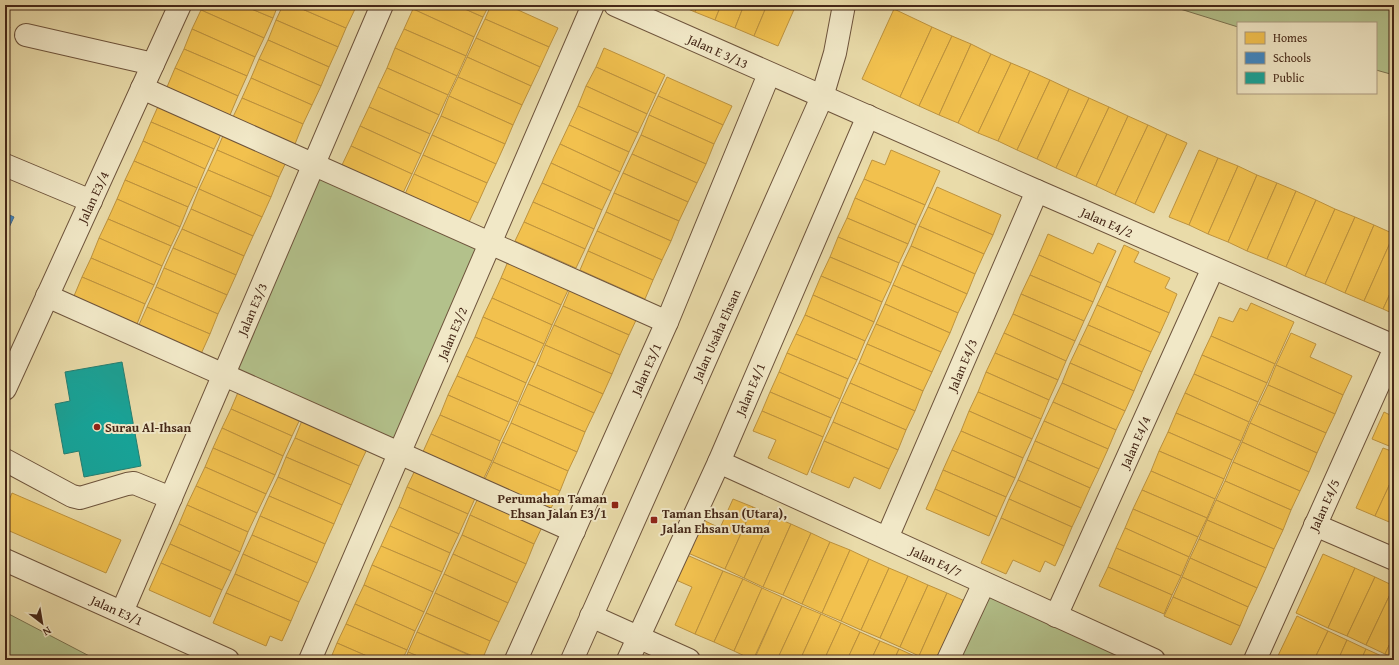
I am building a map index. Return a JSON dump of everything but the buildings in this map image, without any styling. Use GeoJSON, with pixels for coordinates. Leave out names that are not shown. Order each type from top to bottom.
{"type":"FeatureCollection","features":[{"type":"Feature","properties":{"kind":"street","name":"Jalan E3/4"},"geometry":{"type":"LineString","coordinates":[[5,389],[180,5]]}},
{"type":"Feature","properties":{"kind":"street","name":"Jalan E3/3"},"geometry":{"type":"LineString","coordinates":[[122,612],[382,5]]}},
{"type":"Feature","properties":{"kind":"street","name":"Jalan E3/2"},"geometry":{"type":"LineString","coordinates":[[310,660],[593,5]]}},
{"type":"Feature","properties":{"kind":"street","name":"Jalan E 3/13"},"geometry":{"type":"LineString","coordinates":[[615,5],[822,97]]}},
{"type":"Feature","properties":{"kind":"street","name":"Jalan Usaha Ehsan"},"geometry":{"type":"LineString","coordinates":[[572,660],[822,97],[835,53],[844,5]]}},
{"type":"Feature","properties":{"kind":"street"},"geometry":{"type":"LineString","coordinates":[[26,35],[153,64]]}},
{"type":"Feature","properties":{"kind":"street","name":"Jalan E3/1"},"geometry":{"type":"LineString","coordinates":[[516,660],[667,322],[769,74]]}},
{"type":"Feature","properties":{"kind":"street"},"geometry":{"type":"LineString","coordinates":[[142,88],[667,322]]}},
{"type":"Feature","properties":{"kind":"street","name":"Jalan E4/2"},"geometry":{"type":"LineString","coordinates":[[822,97],[1394,346]]}},
{"type":"Feature","properties":{"kind":"street","name":"Jalan E4/1"},"geometry":{"type":"LineString","coordinates":[[628,660],[719,462],[868,116]]}},
{"type":"Feature","properties":{"kind":"street"},"geometry":{"type":"LineString","coordinates":[[5,165],[91,201]]}},
{"type":"Feature","properties":{"kind":"street","name":"Jalan E4/3"},"geometry":{"type":"LineString","coordinates":[[887,538],[1037,191]]}},
{"type":"Feature","properties":{"kind":"street","name":"Jalan E4/4"},"geometry":{"type":"LineString","coordinates":[[1056,616],[1213,268]]}},
{"type":"Feature","properties":{"kind":"street"},"geometry":{"type":"LineString","coordinates":[[47,296],[574,531]]}},
{"type":"Feature","properties":{"kind":"street","name":"Jalan E4/5"},"geometry":{"type":"LineString","coordinates":[[1255,660],[1394,350]]}},
{"type":"Feature","properties":{"kind":"street"},"geometry":{"type":"LineString","coordinates":[[5,460],[72,496],[80,498],[134,483],[171,498]]}},
{"type":"Feature","properties":{"kind":"street","name":"Jalan E4/7"},"geometry":{"type":"LineString","coordinates":[[719,462],[1154,660]]}},
{"type":"Feature","properties":{"kind":"street"},"geometry":{"type":"LineString","coordinates":[[1316,525],[1394,559]]}},
{"type":"Feature","properties":{"kind":"street","name":"Jalan E3/1"},"geometry":{"type":"LineString","coordinates":[[5,560],[228,660]]}},
{"type":"Feature","properties":{"kind":"street"},"geometry":{"type":"LineString","coordinates":[[948,660],[984,583]]}},
{"type":"Feature","properties":{"kind":"street"},"geometry":{"type":"LineString","coordinates":[[591,616],[689,660]]}},
{"type":"Feature","properties":{"kind":"green space"},"geometry":{"type":"Polygon","coordinates":[[[1175,5],[1394,5],[1394,75],[1377,70],[1377,22],[1237,22],[1237,27],[1177,8],[1175,5]]]}},
{"type":"Feature","properties":{"kind":"green space"},"geometry":{"type":"Polygon","coordinates":[[[314,164],[490,243],[399,454],[223,375],[314,164]]]}},
{"type":"Feature","properties":{"kind":"green space"},"geometry":{"type":"Polygon","coordinates":[[[984,583],[1154,660],[948,660],[984,583]]]}},
{"type":"Feature","properties":{"kind":"green space"},"geometry":{"type":"Polygon","coordinates":[[[5,612],[97,660],[5,660],[5,612]]]}},
{"type":"Feature","properties":{"kind":"place","name":"Surau Al-Ihsan"},"geometry":{"type":"Point","coordinates":[97,427]}},
{"type":"Feature","properties":{"kind":"place","name":"Perumahan Taman Ehsan Jalan E3/1"},"geometry":{"type":"Point","coordinates":[615,505]}},
{"type":"Feature","properties":{"kind":"place","name":"Taman Ehsan (Utara), Jalan Ehsan Utama"},"geometry":{"type":"Point","coordinates":[654,520]}}]}
